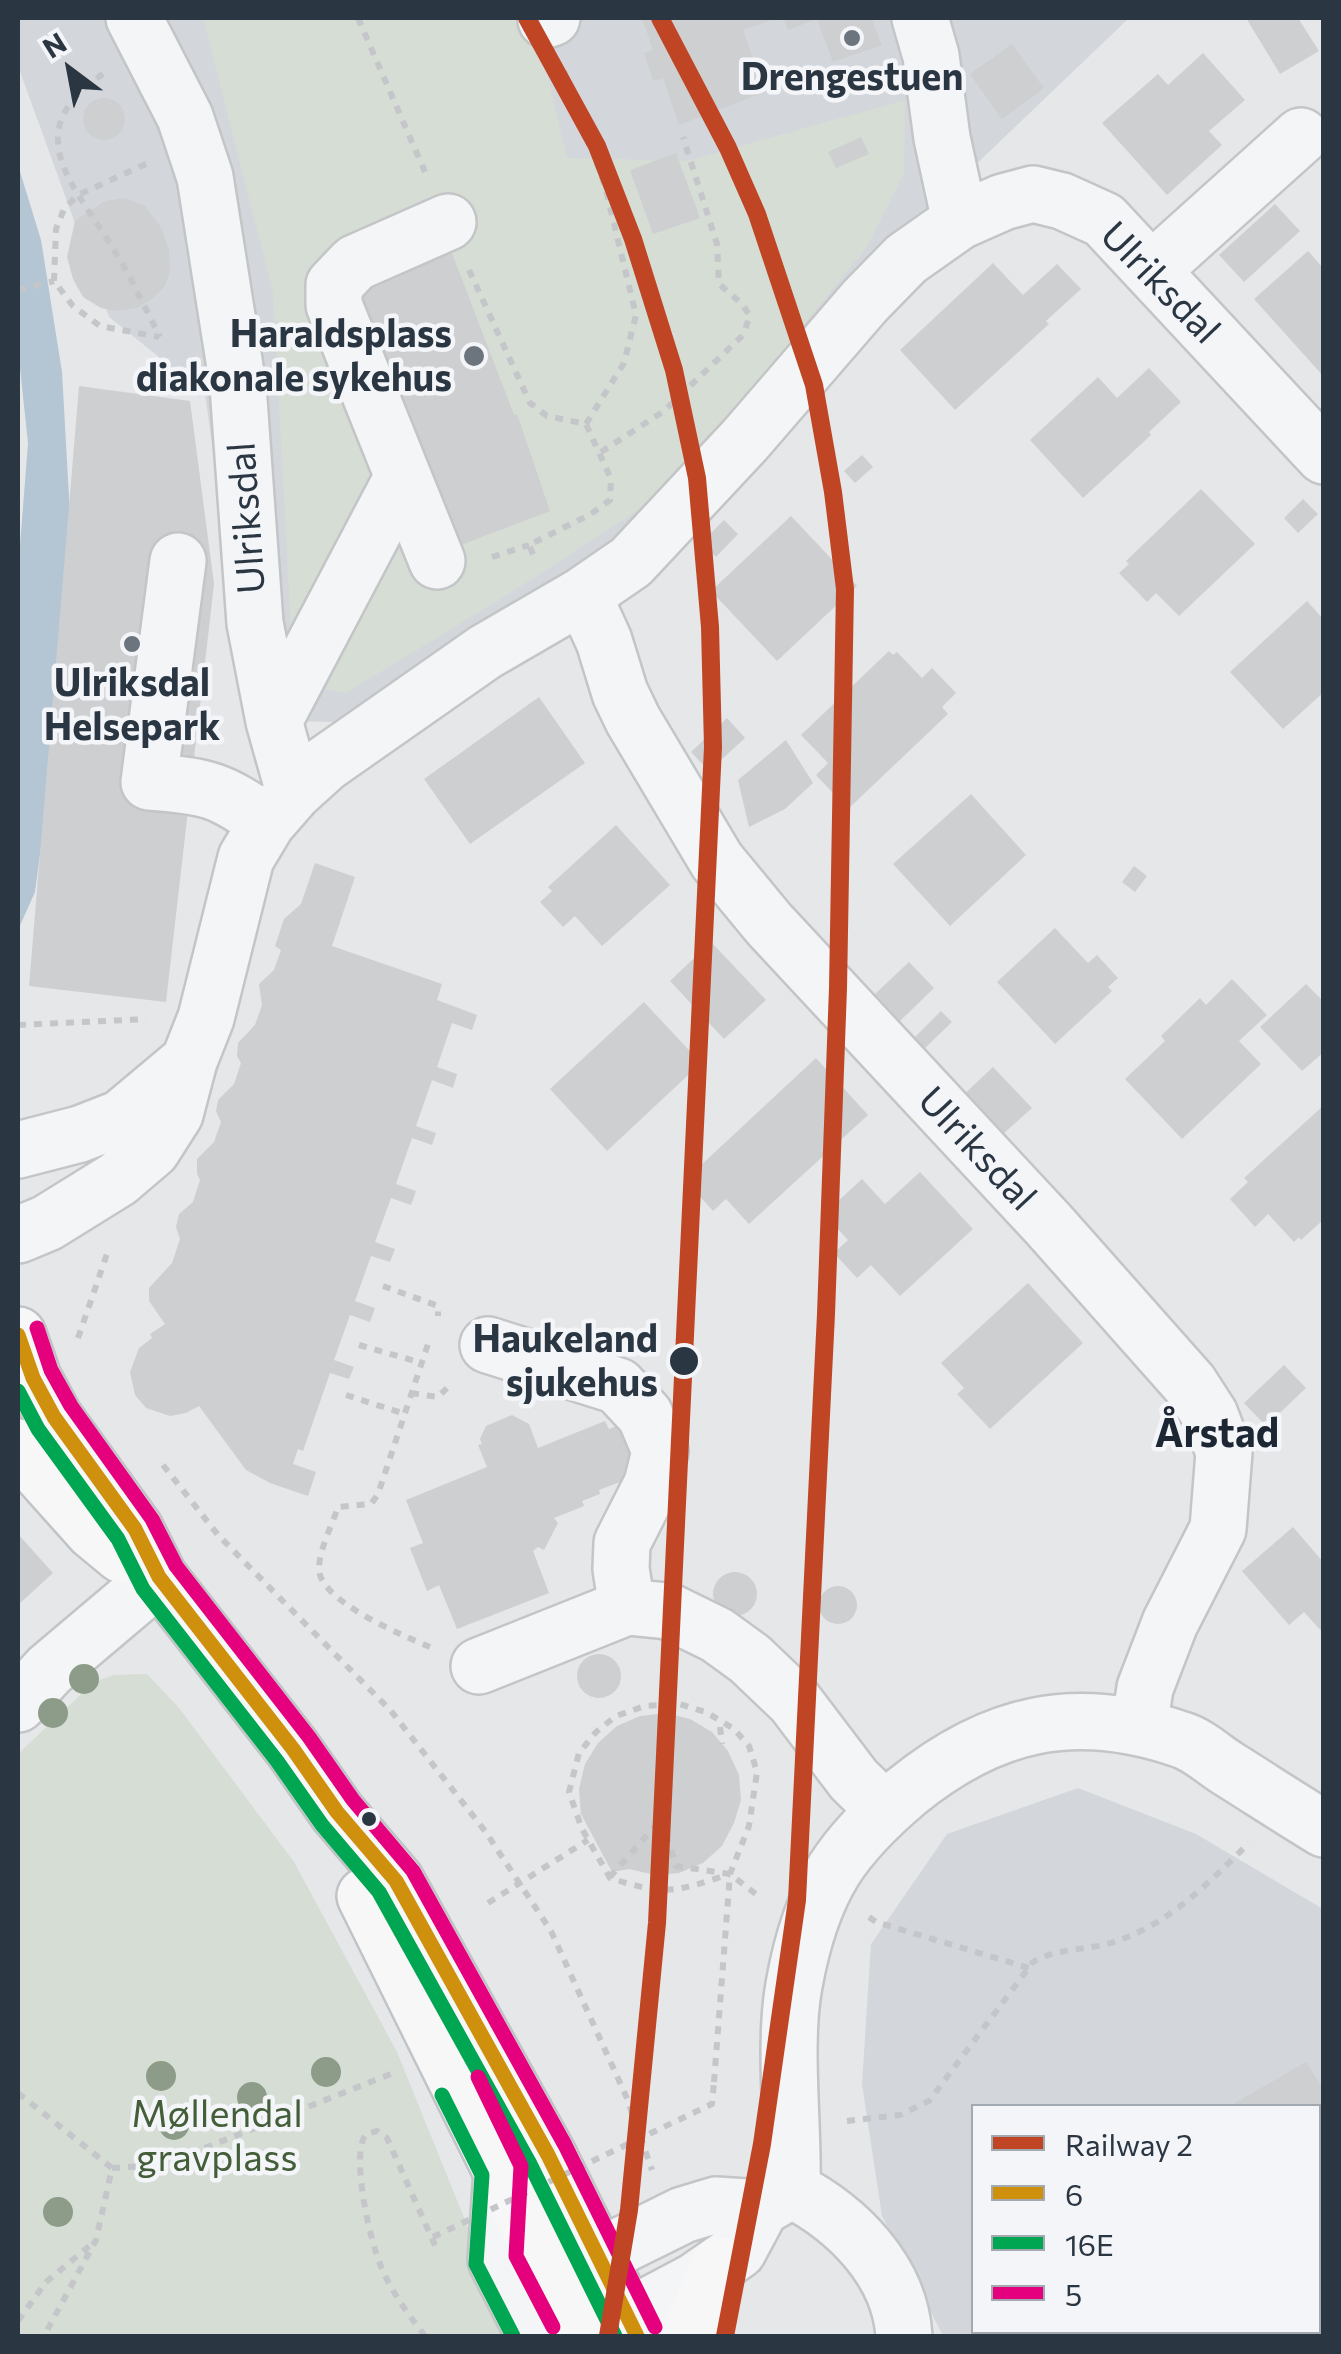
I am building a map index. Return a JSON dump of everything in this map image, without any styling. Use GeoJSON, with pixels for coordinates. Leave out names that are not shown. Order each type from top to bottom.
{"type":"FeatureCollection","features":[{"type":"Feature","properties":{"kind":"main road"},"geometry":{"type":"LineString","coordinates":[[18,1335],[54,1417],[135,1529],[159,1577],[337,1812],[396,1880],[515,2094],[598,2257],[590,2326]]}},
{"type":"Feature","properties":{"kind":"main road"},"geometry":{"type":"LineString","coordinates":[[18,1446],[93,1530],[116,1551],[159,1577]]}},
{"type":"Feature","properties":{"kind":"main road"},"geometry":{"type":"LineString","coordinates":[[337,1812],[368,1903],[502,2171],[590,2326]]}},
{"type":"Feature","properties":{"kind":"main road"},"geometry":{"type":"LineString","coordinates":[[689,2336],[720,2265]]}},
{"type":"Feature","properties":{"kind":"street","name":"Ulriksdal"},"geometry":{"type":"LineString","coordinates":[[134,18],[185,117],[206,177],[238,386],[254,623],[274,722],[281,807]]}},
{"type":"Feature","properties":{"kind":"street"},"geometry":{"type":"LineString","coordinates":[[919,18],[932,56],[942,138],[960,221]]}},
{"type":"Feature","properties":{"kind":"street"},"geometry":{"type":"LineString","coordinates":[[1152,270],[1302,136]]}},
{"type":"Feature","properties":{"kind":"street","name":"Ulriksdal"},"geometry":{"type":"LineString","coordinates":[[18,1150],[80,1134],[120,1118],[176,1040],[206,1018],[242,871],[281,807],[325,764],[485,652],[631,562],[906,259],[960,221],[1033,194],[1062,201],[1104,220],[1324,456]]}},
{"type":"Feature","properties":{"kind":"street"},"geometry":{"type":"LineString","coordinates":[[437,561],[334,305],[334,284],[355,263],[448,222]]}},
{"type":"Feature","properties":{"kind":"street"},"geometry":{"type":"LineString","coordinates":[[274,722],[402,478]]}},
{"type":"Feature","properties":{"kind":"street"},"geometry":{"type":"LineString","coordinates":[[178,561],[149,782],[204,786],[237,801],[281,807]]}},
{"type":"Feature","properties":{"kind":"street","name":"Ulriksdal"},"geometry":{"type":"LineString","coordinates":[[570,602],[604,641],[633,720],[718,861],[769,924],[1165,1355],[1210,1415],[1224,1452],[1218,1528],[1170,1623],[1146,1688],[1139,1728]]}},
{"type":"Feature","properties":{"kind":"street","name":"Ulriksdal"},"geometry":{"type":"LineString","coordinates":[[18,1235],[118,1180],[152,1150],[175,1114],[176,1040]]}},
{"type":"Feature","properties":{"kind":"street"},"geometry":{"type":"LineString","coordinates":[[488,1345],[618,1386],[645,1414],[660,1451],[652,1484],[622,1543],[621,1570],[627,1607]]}},
{"type":"Feature","properties":{"kind":"street"},"geometry":{"type":"LineString","coordinates":[[18,1704],[49,1670],[159,1577]]}},
{"type":"Feature","properties":{"kind":"street"},"geometry":{"type":"LineString","coordinates":[[480,1666],[627,1607],[668,1611],[716,1635],[750,1658],[794,1700],[854,1780],[884,1810]]}},
{"type":"Feature","properties":{"kind":"street"},"geometry":{"type":"LineString","coordinates":[[590,2326],[720,2265],[738,2251],[777,2199],[793,1987],[811,1920],[832,1873],[850,1848],[884,1810],[924,1778],[976,1744],[1009,1732],[1046,1723],[1096,1720],[1186,1741],[1324,1829]]}},
{"type":"Feature","properties":{"kind":"street"},"geometry":{"type":"LineString","coordinates":[[598,2257],[683,2215],[716,2205],[777,2199],[820,2204],[881,2266],[896,2296],[904,2336]]}},
{"type":"Feature","properties":{"kind":"path"},"geometry":{"type":"LineString","coordinates":[[358,18],[530,403],[547,416],[586,424]]}},
{"type":"Feature","properties":{"kind":"path"},"geometry":{"type":"LineString","coordinates":[[549,18],[605,186],[636,315],[624,363],[586,424]]}},
{"type":"Feature","properties":{"kind":"path"},"geometry":{"type":"LineString","coordinates":[[114,67],[87,85],[68,106],[58,125],[58,160],[78,195],[118,255],[160,337],[100,326],[72,306],[54,282],[56,229],[64,209],[78,195],[160,158]]}},
{"type":"Feature","properties":{"kind":"path"},"geometry":{"type":"LineString","coordinates":[[601,452],[664,411],[743,335],[750,316],[719,284],[718,244],[683,137]]}},
{"type":"Feature","properties":{"kind":"path"},"geometry":{"type":"LineString","coordinates":[[18,290],[54,282]]}},
{"type":"Feature","properties":{"kind":"path"},"geometry":{"type":"LineString","coordinates":[[570,602],[529,545],[591,514],[610,500],[612,479],[586,424]]}},
{"type":"Feature","properties":{"kind":"path"},"geometry":{"type":"LineString","coordinates":[[18,1025],[176,1040]]}},
{"type":"Feature","properties":{"kind":"path"},"geometry":{"type":"LineString","coordinates":[[72,1347],[112,1239]]}},
{"type":"Feature","properties":{"kind":"path"},"geometry":{"type":"LineString","coordinates":[[383,1286],[438,1306],[439,1313],[378,1494],[371,1504],[338,1506],[318,1566],[320,1579],[332,1593],[383,1627],[480,1666]]}},
{"type":"Feature","properties":{"kind":"path"},"geometry":{"type":"LineString","coordinates":[[359,1345],[422,1363]]}},
{"type":"Feature","properties":{"kind":"path"},"geometry":{"type":"LineString","coordinates":[[346,1396],[405,1414]]}},
{"type":"Feature","properties":{"kind":"path"},"geometry":{"type":"LineString","coordinates":[[148,1453],[163,1465],[218,1535],[391,1711],[520,1882],[551,1931],[626,2096],[655,2180]]}},
{"type":"Feature","properties":{"kind":"path"},"geometry":{"type":"LineString","coordinates":[[425,2336],[389,2282],[374,2246],[361,2174],[360,2146],[366,2134],[378,2131],[387,2138],[433,2238],[712,2104],[730,1874],[749,1826],[757,1772],[749,1746],[734,1729],[706,1712],[679,1704],[645,1706],[616,1716],[596,1732],[579,1753],[569,1792],[588,1840],[610,1878],[654,1892],[686,1889],[730,1874]]}},
{"type":"Feature","properties":{"kind":"path"},"geometry":{"type":"LineString","coordinates":[[720,1727],[722,1744]]}},
{"type":"Feature","properties":{"kind":"path"},"geometry":{"type":"LineString","coordinates":[[610,1878],[662,1818],[676,1866],[730,1874],[766,1901]]}},
{"type":"Feature","properties":{"kind":"path"},"geometry":{"type":"LineString","coordinates":[[831,2122],[900,2115],[929,2101],[1029,1968],[1044,1956],[1113,1943],[1183,1908],[1262,1830]]}},
{"type":"Feature","properties":{"kind":"path"},"geometry":{"type":"LineString","coordinates":[[488,1903],[588,1840]]}},
{"type":"Feature","properties":{"kind":"path"},"geometry":{"type":"LineString","coordinates":[[857,1908],[876,1922],[1029,1968]]}},
{"type":"Feature","properties":{"kind":"path"},"geometry":{"type":"LineString","coordinates":[[18,2093],[112,2168],[162,2164],[398,2071]]}},
{"type":"Feature","properties":{"kind":"path"},"geometry":{"type":"LineString","coordinates":[[44,2336],[96,2240],[112,2168]]}},
{"type":"Feature","properties":{"kind":"path"},"geometry":{"type":"LineString","coordinates":[[18,2321],[46,2282],[96,2240]]}},
{"type":"Feature","properties":{"kind":"shaded area","name":"Haraldsplass diakonale sykehus"},"geometry":{"type":"Polygon","coordinates":[[[18,18],[1129,18],[897,240],[667,491],[577,577],[340,722],[274,721],[250,716],[205,394],[109,317],[18,66],[18,18]]]}},
{"type":"Feature","properties":{"kind":"shaded area"},"geometry":{"type":"Polygon","coordinates":[[[1078,1788],[1196,1834],[1323,1909],[1323,2336],[943,2336],[882,2216],[862,2084],[871,1944],[947,1834],[1078,1788]]]}},
{"type":"Feature","properties":{"kind":"green space","name":"Haraldsplass diakonale sykehus"},"geometry":{"type":"Polygon","coordinates":[[[203,18],[534,18],[567,158],[687,161],[905,100],[904,174],[866,248],[672,488],[346,693],[294,683],[273,293],[203,18]]]}},
{"type":"Feature","properties":{"kind":"green space","name":"Møllendal gravplass"},"geometry":{"type":"Polygon","coordinates":[[[147,1674],[179,1708],[294,1862],[397,2052],[512,2336],[18,2336],[18,1754],[94,1682],[114,1675],[147,1674]]]}},
{"type":"Feature","properties":{"kind":"water"},"geometry":{"type":"Polygon","coordinates":[[[18,165],[41,240],[62,372],[72,551],[35,892],[18,930],[18,571],[28,443],[18,349],[18,165]]]}},
{"type":"Feature","properties":{"kind":"building"},"geometry":{"type":"Polygon","coordinates":[[[642,18],[777,18],[743,30],[762,85],[755,88],[757,95],[679,125],[663,78],[653,81],[644,53],[653,50],[642,18]]]}},
{"type":"Feature","properties":{"kind":"building","name":"Drengestuen"},"geometry":{"type":"Polygon","coordinates":[[[783,18],[871,18],[882,45],[833,62],[817,19],[788,30],[783,18]]]}},
{"type":"Feature","properties":{"kind":"building"},"geometry":{"type":"Polygon","coordinates":[[[1246,18],[1298,18],[1319,51],[1280,74],[1246,18]]]}},
{"type":"Feature","properties":{"kind":"building"},"geometry":{"type":"Polygon","coordinates":[[[1012,44],[1044,88],[1002,119],[970,74],[1012,44]]]}},
{"type":"Feature","properties":{"kind":"building"},"geometry":{"type":"Polygon","coordinates":[[[1203,53],[1245,100],[1209,131],[1222,145],[1167,195],[1102,123],[1158,74],[1168,85],[1203,53]]]}},
{"type":"Feature","properties":{"kind":"building"},"geometry":{"type":"Polygon","coordinates":[[[104,98],[119,104],[125,119],[119,134],[104,140],[89,134],[83,119],[89,104],[104,98]]]}},
{"type":"Feature","properties":{"kind":"building"},"geometry":{"type":"Polygon","coordinates":[[[861,137],[869,154],[836,168],[828,152],[861,137]]]}},
{"type":"Feature","properties":{"kind":"building"},"geometry":{"type":"Polygon","coordinates":[[[676,153],[700,218],[653,234],[630,170],[676,153]]]}},
{"type":"Feature","properties":{"kind":"building"},"geometry":{"type":"Polygon","coordinates":[[[126,198],[145,206],[162,229],[170,272],[165,286],[152,299],[137,308],[117,311],[101,308],[83,297],[67,257],[75,221],[105,201],[126,198]]]}},
{"type":"Feature","properties":{"kind":"building"},"geometry":{"type":"Polygon","coordinates":[[[1275,204],[1300,231],[1244,282],[1219,255],[1275,204]]]}},
{"type":"Feature","properties":{"kind":"building"},"geometry":{"type":"Polygon","coordinates":[[[448,243],[514,415],[517,414],[550,511],[453,548],[351,280],[448,243]]]}},
{"type":"Feature","properties":{"kind":"building"},"geometry":{"type":"Polygon","coordinates":[[[1308,251],[1324,269],[1324,377],[1254,299],[1308,251]]]}},
{"type":"Feature","properties":{"kind":"building"},"geometry":{"type":"Polygon","coordinates":[[[993,263],[1023,295],[1057,264],[1081,289],[1046,321],[1049,324],[955,410],[900,350],[993,263]]]}},
{"type":"Feature","properties":{"kind":"building"},"geometry":{"type":"Polygon","coordinates":[[[1149,368],[1181,402],[1083,498],[1030,440],[1098,377],[1117,398],[1149,368]]]}},
{"type":"Feature","properties":{"kind":"building","name":"Ulriksdal Helsepark"},"geometry":{"type":"Polygon","coordinates":[[[79,386],[190,401],[214,584],[166,1002],[29,986],[79,386]]]}},
{"type":"Feature","properties":{"kind":"building"},"geometry":{"type":"Polygon","coordinates":[[[862,455],[873,467],[855,483],[844,471],[862,455]]]}},
{"type":"Feature","properties":{"kind":"building"},"geometry":{"type":"Polygon","coordinates":[[[1201,489],[1255,544],[1179,616],[1156,593],[1147,602],[1119,573],[1129,564],[1126,561],[1201,489]]]}},
{"type":"Feature","properties":{"kind":"building"},"geometry":{"type":"Polygon","coordinates":[[[1303,499],[1318,514],[1298,533],[1284,518],[1303,499]]]}},
{"type":"Feature","properties":{"kind":"building"},"geometry":{"type":"Polygon","coordinates":[[[791,516],[857,586],[777,661],[711,591],[791,516]]]}},
{"type":"Feature","properties":{"kind":"building"},"geometry":{"type":"Polygon","coordinates":[[[724,520],[738,534],[716,557],[701,543],[724,520]]]}},
{"type":"Feature","properties":{"kind":"building"},"geometry":{"type":"Polygon","coordinates":[[[1307,601],[1324,620],[1324,692],[1283,729],[1230,672],[1307,601]]]}},
{"type":"Feature","properties":{"kind":"building"},"geometry":{"type":"Polygon","coordinates":[[[889,651],[893,655],[897,652],[922,678],[932,668],[956,693],[942,707],[948,714],[848,809],[816,775],[828,763],[801,735],[889,651]]]}},
{"type":"Feature","properties":{"kind":"building"},"geometry":{"type":"Polygon","coordinates":[[[539,697],[585,763],[470,844],[424,779],[539,697]]]}},
{"type":"Feature","properties":{"kind":"building"},"geometry":{"type":"Polygon","coordinates":[[[727,718],[745,738],[709,771],[691,752],[727,718]]]}},
{"type":"Feature","properties":{"kind":"building"},"geometry":{"type":"Polygon","coordinates":[[[786,740],[813,783],[785,809],[749,827],[738,780],[786,740]]]}},
{"type":"Feature","properties":{"kind":"building"},"geometry":{"type":"Polygon","coordinates":[[[971,794],[1026,855],[950,926],[893,864],[971,794]]]}},
{"type":"Feature","properties":{"kind":"building"},"geometry":{"type":"Polygon","coordinates":[[[616,825],[670,885],[602,946],[575,916],[563,927],[540,902],[552,891],[548,887],[616,825]]]}},
{"type":"Feature","properties":{"kind":"building"},"geometry":{"type":"Polygon","coordinates":[[[315,863],[355,877],[332,946],[442,984],[437,1000],[477,1015],[472,1030],[452,1023],[437,1067],[457,1074],[453,1088],[432,1080],[416,1126],[436,1133],[432,1145],[412,1138],[396,1184],[416,1191],[411,1205],[391,1198],[375,1242],[395,1249],[390,1262],[371,1256],[355,1301],[375,1308],[370,1322],[350,1315],[334,1360],[354,1367],[349,1379],[330,1373],[303,1451],[298,1449],[293,1464],[316,1472],[308,1496],[246,1470],[199,1406],[170,1416],[146,1408],[135,1395],[130,1372],[139,1348],[165,1324],[149,1301],[149,1288],[172,1263],[180,1239],[176,1227],[179,1214],[193,1202],[200,1180],[197,1159],[214,1142],[221,1122],[216,1111],[218,1100],[234,1084],[241,1063],[238,1043],[255,1025],[262,1005],[259,984],[274,970],[281,950],[275,946],[284,919],[301,904],[315,863]]]}},
{"type":"Feature","properties":{"kind":"building"},"geometry":{"type":"Polygon","coordinates":[[[1134,866],[1147,876],[1135,892],[1122,882],[1134,866]]]}},
{"type":"Feature","properties":{"kind":"building"},"geometry":{"type":"Polygon","coordinates":[[[1055,928],[1088,963],[1097,955],[1118,978],[1108,987],[1112,991],[1055,1044],[997,982],[1055,928]]]}},
{"type":"Feature","properties":{"kind":"building"},"geometry":{"type":"Polygon","coordinates":[[[711,942],[766,1000],[724,1039],[670,981],[711,942]]]}},
{"type":"Feature","properties":{"kind":"building"},"geometry":{"type":"Polygon","coordinates":[[[909,962],[934,988],[900,1021],[875,994],[909,962]]]}},
{"type":"Feature","properties":{"kind":"building"},"geometry":{"type":"Polygon","coordinates":[[[1232,979],[1267,1015],[1239,1041],[1261,1064],[1182,1139],[1125,1079],[1165,1041],[1161,1036],[1200,998],[1206,1005],[1232,979]]]}},
{"type":"Feature","properties":{"kind":"building"},"geometry":{"type":"Polygon","coordinates":[[[1306,984],[1324,1002],[1324,1052],[1302,1071],[1260,1027],[1306,984]]]}},
{"type":"Feature","properties":{"kind":"building"},"geometry":{"type":"Polygon","coordinates":[[[644,1002],[701,1063],[607,1151],[550,1089],[644,1002]]]}},
{"type":"Feature","properties":{"kind":"building"},"geometry":{"type":"Polygon","coordinates":[[[941,1011],[952,1022],[924,1049],[913,1039],[941,1011]]]}},
{"type":"Feature","properties":{"kind":"building"},"geometry":{"type":"Polygon","coordinates":[[[816,1058],[868,1115],[749,1224],[726,1199],[713,1211],[685,1180],[816,1058]]]}},
{"type":"Feature","properties":{"kind":"building"},"geometry":{"type":"Polygon","coordinates":[[[993,1067],[1032,1108],[994,1142],[956,1102],[993,1067]]]}},
{"type":"Feature","properties":{"kind":"building"},"geometry":{"type":"Polygon","coordinates":[[[1324,1105],[1324,1223],[1294,1242],[1268,1214],[1255,1227],[1230,1199],[1248,1182],[1244,1178],[1324,1105]]]}},
{"type":"Feature","properties":{"kind":"building"},"geometry":{"type":"Polygon","coordinates":[[[920,1172],[973,1229],[900,1296],[871,1265],[857,1278],[834,1253],[848,1240],[824,1214],[862,1179],[885,1204],[920,1172]]]}},
{"type":"Feature","properties":{"kind":"building"},"geometry":{"type":"Polygon","coordinates":[[[1028,1283],[1083,1343],[990,1429],[957,1394],[964,1388],[941,1363],[1028,1283]]]}},
{"type":"Feature","properties":{"kind":"building"},"geometry":{"type":"Polygon","coordinates":[[[1284,1365],[1306,1388],[1266,1426],[1244,1403],[1284,1365]]]}},
{"type":"Feature","properties":{"kind":"building"},"geometry":{"type":"Polygon","coordinates":[[[512,1415],[529,1424],[538,1448],[605,1421],[609,1429],[633,1419],[649,1462],[624,1471],[628,1479],[599,1490],[600,1494],[582,1501],[584,1506],[554,1518],[558,1523],[544,1550],[538,1547],[533,1551],[549,1593],[457,1629],[439,1585],[427,1591],[410,1548],[423,1543],[406,1500],[487,1467],[478,1445],[482,1444],[480,1439],[486,1426],[512,1415]]]}},
{"type":"Feature","properties":{"kind":"building"},"geometry":{"type":"Polygon","coordinates":[[[1293,1527],[1324,1563],[1324,1634],[1304,1612],[1289,1625],[1242,1571],[1293,1527]]]}},
{"type":"Feature","properties":{"kind":"building"},"geometry":{"type":"Polygon","coordinates":[[[18,1534],[53,1573],[18,1605],[18,1534]]]}},
{"type":"Feature","properties":{"kind":"building"},"geometry":{"type":"Polygon","coordinates":[[[735,1572],[751,1578],[757,1594],[751,1610],[735,1616],[719,1610],[713,1594],[719,1578],[735,1572]]]}},
{"type":"Feature","properties":{"kind":"building"},"geometry":{"type":"Polygon","coordinates":[[[838,1586],[851,1592],[857,1605],[851,1618],[838,1624],[825,1618],[819,1605],[825,1592],[838,1586]]]}},
{"type":"Feature","properties":{"kind":"building"},"geometry":{"type":"Polygon","coordinates":[[[599,1654],[615,1660],[621,1676],[615,1692],[599,1698],[583,1692],[577,1676],[583,1660],[599,1654]]]}},
{"type":"Feature","properties":{"kind":"building"},"geometry":{"type":"Polygon","coordinates":[[[666,1713],[690,1719],[712,1732],[728,1751],[739,1775],[741,1800],[734,1823],[722,1846],[703,1863],[679,1873],[655,1875],[629,1869],[612,1872],[581,1814],[579,1789],[585,1764],[598,1743],[617,1726],[640,1716],[666,1713]]]}},
{"type":"Feature","properties":{"kind":"building"},"geometry":{"type":"Polygon","coordinates":[[[1306,2062],[1324,2090],[1324,2222],[1321,2224],[1321,2104],[1233,2104],[1306,2062]]]}},
{"type":"Feature","properties":{"kind":"building"},"geometry":{"type":"Polygon","coordinates":[[[1026,2334],[1142,2334],[1138,2336],[1026,2334]]]}},
{"type":"Feature","properties":{"kind":"rail line","name":"2"},"geometry":{"type":"LineString","coordinates":[[527,18],[597,146],[633,239],[674,370],[697,478],[710,627],[713,747],[657,1923],[629,2210],[608,2336]]}},
{"type":"Feature","properties":{"kind":"rail line","name":"2"},"geometry":{"type":"LineString","coordinates":[[660,18],[728,148],[757,214],[814,385],[845,589],[838,988],[797,1900],[762,2144],[725,2336]]}},
{"type":"Feature","properties":{"kind":"transit line","name":"5"},"geometry":{"type":"LineString","coordinates":[[37,1328],[51,1370],[71,1406],[152,1519],[176,1566],[353,1800],[413,1871],[565,2145],[655,2327]]}},
{"type":"Feature","properties":{"kind":"transit line","name":"6"},"geometry":{"type":"LineString","coordinates":[[18,1335],[33,1378],[54,1417],[135,1529],[159,1577],[337,1812],[396,1881],[548,2155],[637,2336]]}},
{"type":"Feature","properties":{"kind":"transit line","name":"16E"},"geometry":{"type":"LineString","coordinates":[[18,1391],[38,1429],[118,1539],[143,1589],[322,1825],[379,1892],[530,2164],[615,2336]]}},
{"type":"Feature","properties":{"kind":"transit line","name":"5"},"geometry":{"type":"LineString","coordinates":[[478,2077],[521,2166],[516,2256],[553,2327]]}},
{"type":"Feature","properties":{"kind":"transit line","name":"16E"},"geometry":{"type":"LineString","coordinates":[[442,2095],[482,2175],[476,2264],[513,2336]]}},
{"type":"Feature","properties":{"kind":"place","name":"Drengestuen"},"geometry":{"type":"Point","coordinates":[852,38]}},
{"type":"Feature","properties":{"kind":"place","name":"Haraldsplass diakonale sykehus"},"geometry":{"type":"Point","coordinates":[474,356]}},
{"type":"Feature","properties":{"kind":"place","name":"Ulriksdal Helsepark"},"geometry":{"type":"Point","coordinates":[132,644]}},
{"type":"Feature","properties":{"kind":"place","name":"Haukeland sjukehus"},"geometry":{"type":"Point","coordinates":[684,1361]}},
{"type":"Feature","properties":{"kind":"district","name":"Årstad"},"geometry":{"type":"Point","coordinates":[1217,1434]}}]}
